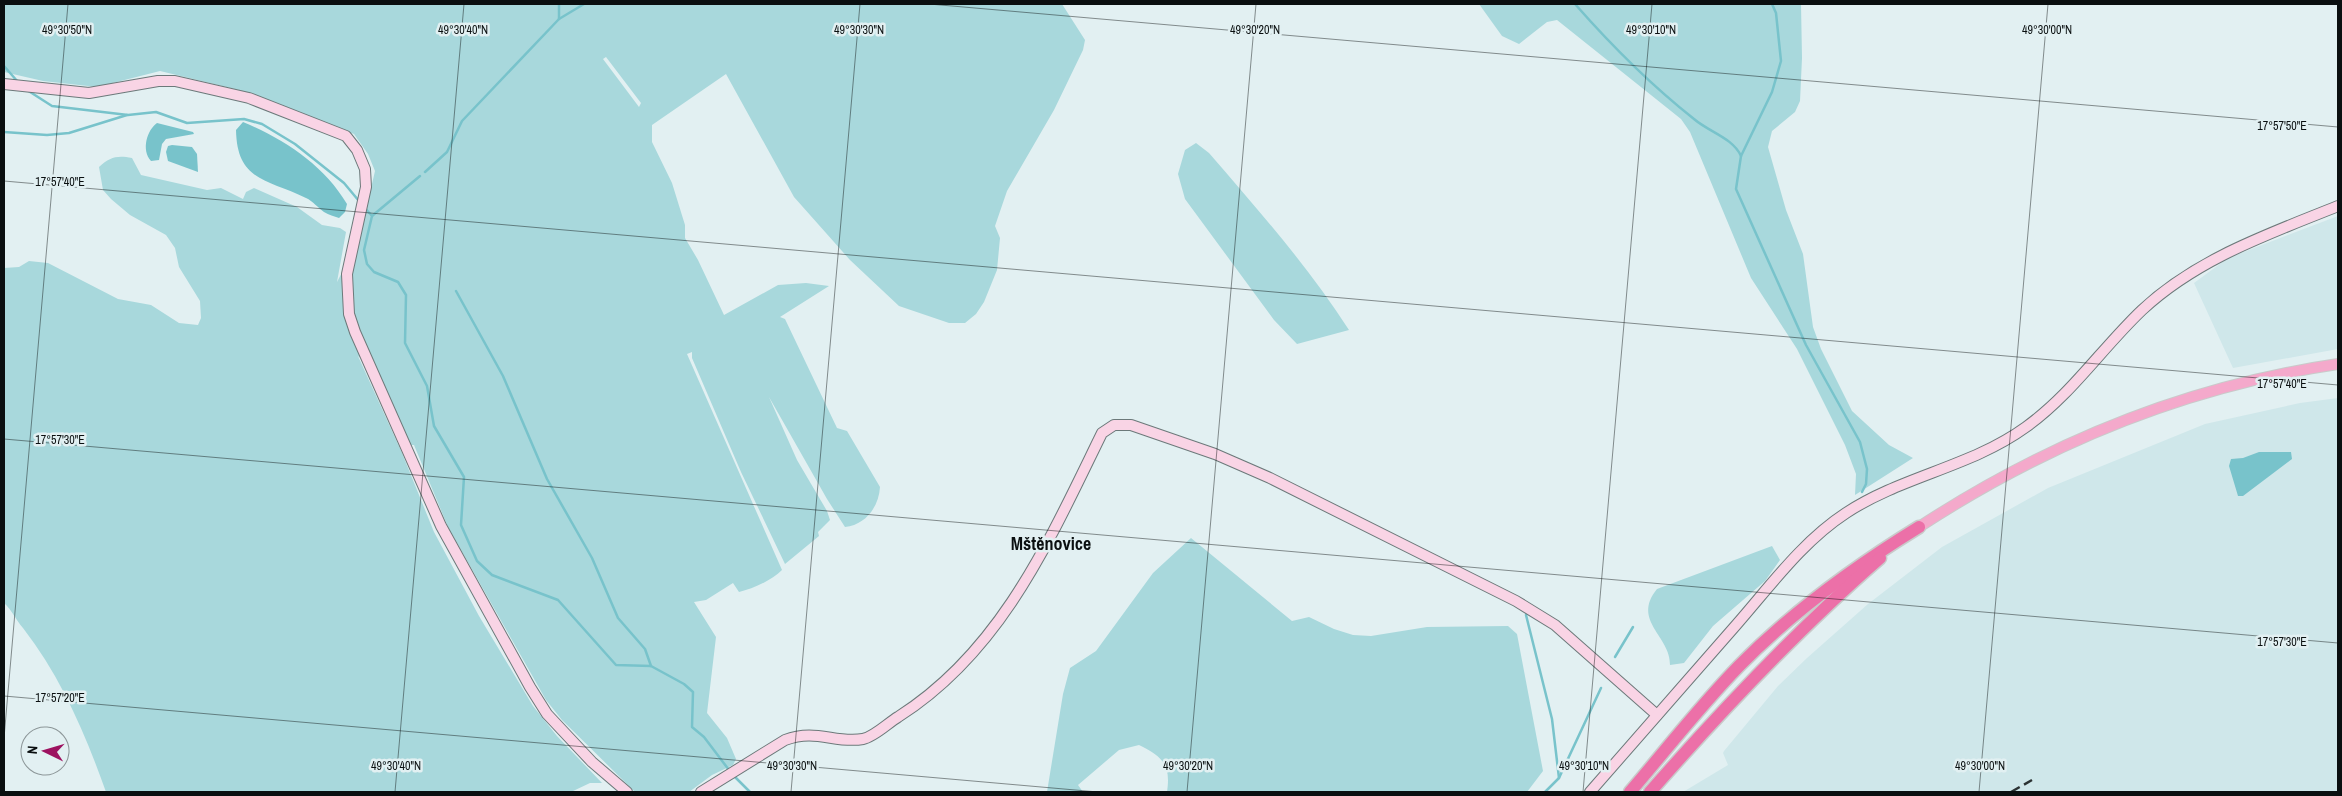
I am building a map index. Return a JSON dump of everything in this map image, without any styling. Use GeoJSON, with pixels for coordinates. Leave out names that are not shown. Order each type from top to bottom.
{"type":"FeatureCollection","features":[{"type":"Feature","properties":{"kind":"highway"},"geometry":{"type":"LineString","coordinates":[[1630,792],[1723,684],[1766,640],[1837,580],[1919,526]]}},
{"type":"Feature","properties":{"kind":"highway"},"geometry":{"type":"LineString","coordinates":[[1650,792],[1699,736],[1800,630],[1864,572],[1919,526]]}},
{"type":"Feature","properties":{"kind":"main road"},"geometry":{"type":"LineString","coordinates":[[1919,526],[2014,470],[2115,424],[2207,393],[2338,364]]}},
{"type":"Feature","properties":{"kind":"street"},"geometry":{"type":"LineString","coordinates":[[4,84],[89,93],[158,81],[175,81],[250,98],[346,136],[357,150],[364,168],[365,196],[347,274],[349,314],[355,332],[441,526],[509,651],[547,714],[592,762],[627,792]]}},
{"type":"Feature","properties":{"kind":"street"},"geometry":{"type":"LineString","coordinates":[[1590,792],[1791,562],[1830,525],[1870,499],[1971,459],[2025,428],[2067,391],[2142,310],[2189,274],[2257,239],[2338,206]]}},
{"type":"Feature","properties":{"kind":"street"},"geometry":{"type":"LineString","coordinates":[[701,792],[740,766],[799,734],[864,739],[922,702],[966,662],[1030,577],[1102,432],[1114,425],[1130,425],[1215,454],[1270,478],[1516,602],[1555,625],[1657,715]]}},
{"type":"Feature","properties":{"kind":"shaded area"},"geometry":{"type":"Polygon","coordinates":[[[4,4],[1062,4],[1085,40],[1083,50],[1054,110],[1007,191],[995,226],[1000,238],[997,270],[984,302],[976,314],[965,323],[949,323],[899,306],[850,260],[794,197],[726,74],[652,125],[652,142],[672,183],[685,225],[685,238],[698,260],[724,315],[778,285],[806,283],[829,286],[780,317],[785,319],[837,428],[847,431],[880,487],[877,501],[870,513],[859,523],[845,527],[769,397],[797,460],[827,511],[830,520],[818,532],[819,536],[785,564],[741,472],[692,358],[692,352],[687,354],[782,570],[768,581],[750,589],[739,592],[733,583],[706,600],[694,602],[716,637],[707,713],[727,738],[736,759],[733,765],[712,775],[689,792],[635,792],[562,720],[546,700],[448,527],[414,445],[409,445],[377,371],[358,356],[402,453],[434,532],[479,616],[533,706],[557,736],[602,783],[590,783],[571,792],[106,792],[90,748],[71,706],[37,647],[4,603],[4,268],[19,267],[29,261],[48,263],[118,299],[151,305],[179,323],[198,325],[201,318],[200,301],[179,267],[175,248],[166,235],[130,215],[111,199],[103,190],[99,167],[114,158],[132,158],[141,175],[207,190],[221,188],[243,199],[246,192],[254,188],[297,207],[322,225],[340,228],[346,232],[337,282],[359,240],[375,171],[368,154],[354,134],[239,90],[160,71],[97,87],[43,81],[4,72],[4,4]],[[606,57],[603,59],[639,107],[641,103],[606,57]]]}},
{"type":"Feature","properties":{"kind":"shaded area"},"geometry":{"type":"Polygon","coordinates":[[[1479,4],[1801,4],[1802,58],[1800,101],[1795,112],[1772,131],[1768,147],[1786,210],[1803,254],[1813,327],[1821,349],[1852,411],[1889,445],[1913,458],[1855,495],[1856,474],[1845,445],[1797,349],[1751,278],[1690,132],[1681,119],[1557,20],[1547,22],[1519,44],[1502,36],[1479,4]]]}},
{"type":"Feature","properties":{"kind":"shaded area"},"geometry":{"type":"Polygon","coordinates":[[[243,122],[273,136],[315,165],[338,190],[347,204],[345,212],[339,218],[328,214],[309,199],[267,182],[249,169],[242,160],[238,147],[236,130],[243,122]]]}},
{"type":"Feature","properties":{"kind":"shaded area"},"geometry":{"type":"Polygon","coordinates":[[[157,123],[193,132],[194,134],[166,139],[162,144],[159,160],[151,161],[146,151],[146,140],[150,130],[157,123]]]}},
{"type":"Feature","properties":{"kind":"shaded area"},"geometry":{"type":"Polygon","coordinates":[[[1196,143],[1209,153],[1282,239],[1317,283],[1349,330],[1297,344],[1274,320],[1185,199],[1178,174],[1185,150],[1196,143]]]}},
{"type":"Feature","properties":{"kind":"shaded area"},"geometry":{"type":"Polygon","coordinates":[[[168,146],[192,147],[197,154],[198,172],[168,161],[166,152],[168,146]]]}},
{"type":"Feature","properties":{"kind":"shaded area"},"geometry":{"type":"Polygon","coordinates":[[[2338,216],[2338,349],[2233,368],[2194,283],[2228,258],[2338,216]]]}},
{"type":"Feature","properties":{"kind":"shaded area"},"geometry":{"type":"Polygon","coordinates":[[[2338,398],[2338,792],[1683,792],[1728,765],[1723,753],[1724,751],[1778,686],[1807,658],[1868,604],[1942,547],[2048,488],[2205,424],[2300,403],[2338,398]]]}},
{"type":"Feature","properties":{"kind":"shaded area"},"geometry":{"type":"Polygon","coordinates":[[[2259,452],[2291,452],[2292,459],[2243,496],[2238,496],[2229,466],[2231,459],[2243,458],[2259,452]]]}},
{"type":"Feature","properties":{"kind":"shaded area"},"geometry":{"type":"Polygon","coordinates":[[[1191,538],[1292,621],[1309,617],[1334,629],[1353,635],[1371,636],[1427,627],[1508,626],[1517,634],[1543,771],[1527,792],[1167,792],[1168,775],[1166,768],[1159,758],[1139,745],[1119,750],[1078,785],[1083,792],[1047,792],[1063,694],[1070,668],[1096,651],[1153,573],[1191,538]]]}},
{"type":"Feature","properties":{"kind":"shaded area"},"geometry":{"type":"Polygon","coordinates":[[[1772,546],[1780,560],[1765,581],[1713,626],[1684,663],[1670,665],[1665,645],[1654,628],[1648,610],[1650,600],[1657,589],[1772,546]]]}},
{"type":"Feature","properties":{"kind":"waterway"},"geometry":{"type":"LineString","coordinates":[[559,4],[559,19]]}},
{"type":"Feature","properties":{"kind":"waterway"},"geometry":{"type":"LineString","coordinates":[[425,172],[447,152],[462,121],[559,19],[584,4]]}},
{"type":"Feature","properties":{"kind":"waterway"},"geometry":{"type":"LineString","coordinates":[[1575,4],[1647,78],[1700,124],[1732,144],[1741,156]]}},
{"type":"Feature","properties":{"kind":"waterway"},"geometry":{"type":"LineString","coordinates":[[1772,4],[1776,13],[1781,61],[1772,92],[1741,156],[1736,189],[1806,345],[1860,442],[1867,469],[1866,484],[1862,492]]}},
{"type":"Feature","properties":{"kind":"waterway"},"geometry":{"type":"LineString","coordinates":[[4,66],[18,82]]}},
{"type":"Feature","properties":{"kind":"waterway"},"geometry":{"type":"LineString","coordinates":[[27,90],[52,106],[128,115],[156,112],[187,123],[244,119],[262,124],[295,144],[344,183],[359,201]]}},
{"type":"Feature","properties":{"kind":"waterway"},"geometry":{"type":"LineString","coordinates":[[4,132],[47,135],[69,133],[127,115]]}},
{"type":"Feature","properties":{"kind":"waterway"},"geometry":{"type":"LineString","coordinates":[[372,216],[420,176]]}},
{"type":"Feature","properties":{"kind":"waterway"},"geometry":{"type":"LineString","coordinates":[[364,207],[372,216],[364,250],[367,264],[374,272],[398,282],[406,295],[405,343],[427,386],[434,426],[464,477],[461,525],[477,561],[492,575],[558,600],[616,665],[651,666],[684,684],[693,692],[692,727],[704,737],[729,770]]}},
{"type":"Feature","properties":{"kind":"waterway"},"geometry":{"type":"LineString","coordinates":[[456,291],[503,376],[547,479],[592,558],[618,618],[645,649],[651,666]]}},
{"type":"Feature","properties":{"kind":"waterway"},"geometry":{"type":"LineString","coordinates":[[1526,615],[1552,719],[1559,778]]}},
{"type":"Feature","properties":{"kind":"waterway"},"geometry":{"type":"LineString","coordinates":[[1615,657],[1633,627]]}},
{"type":"Feature","properties":{"kind":"waterway"},"geometry":{"type":"LineString","coordinates":[[1545,792],[1559,778],[1601,688]]}},
{"type":"Feature","properties":{"kind":"waterway"},"geometry":{"type":"LineString","coordinates":[[733,775],[750,792]]}},
{"type":"Feature","properties":{"kind":"railway"},"geometry":{"type":"LineString","coordinates":[[2011,792],[2032,780]]}},
{"type":"Feature","properties":{"kind":"district","name":"Mštěnovice"},"geometry":{"type":"Point","coordinates":[1051,544]}}]}
